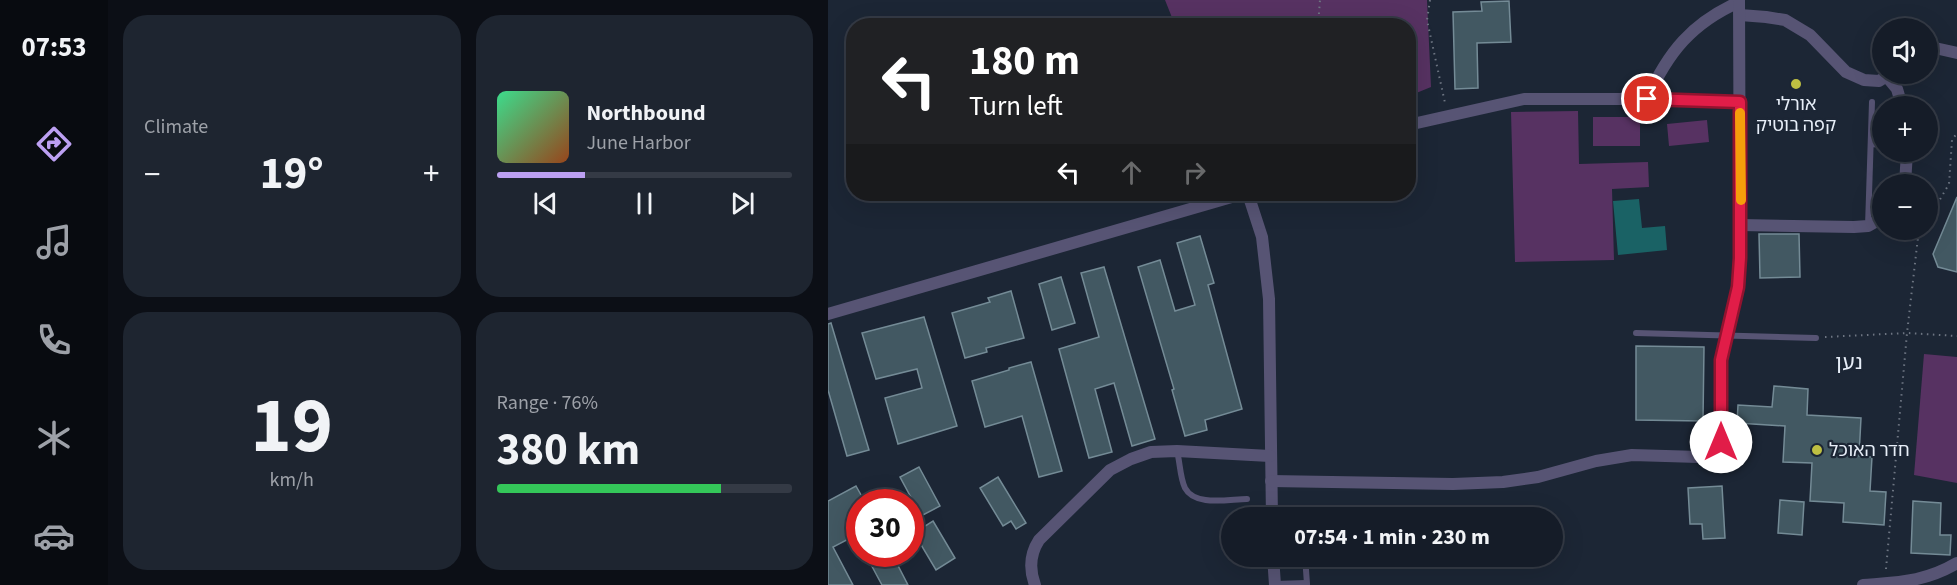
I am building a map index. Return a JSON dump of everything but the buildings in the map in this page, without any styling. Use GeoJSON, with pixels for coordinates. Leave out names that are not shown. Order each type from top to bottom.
{"type":"FeatureCollection","features":[{"type":"Feature","properties":{"kind":"street"},"geometry":{"type":"LineString","coordinates":[[1270,481],[1453,484],[1503,482],[1538,477],[1596,461],[1632,455],[1700,457],[1713,453],[1721,442],[1721,360],[1738,287],[1741,225],[1739,1],[1698,25],[1678,44],[1655,81],[1647,99]]}},
{"type":"Feature","properties":{"kind":"street"},"geometry":{"type":"LineString","coordinates":[[1740,15],[1785,20],[1810,35],[1846,72],[1864,80],[1872,81]]}},
{"type":"Feature","properties":{"kind":"street"},"geometry":{"type":"LineString","coordinates":[[1938,49],[1957,53]]}},
{"type":"Feature","properties":{"kind":"street"},"geometry":{"type":"LineString","coordinates":[[1416,123],[1524,99],[1740,102]]}},
{"type":"Feature","properties":{"kind":"street"},"geometry":{"type":"LineString","coordinates":[[828,314],[1218,201]]}},
{"type":"Feature","properties":{"kind":"street"},"geometry":{"type":"LineString","coordinates":[[1250,201],[1262,237],[1269,299],[1271,507]]}},
{"type":"Feature","properties":{"kind":"street"},"geometry":{"type":"LineString","coordinates":[[1741,225],[1868,226],[1872,224]]}},
{"type":"Feature","properties":{"kind":"street"},"geometry":{"type":"LineString","coordinates":[[1035,585],[1031,566],[1033,550],[1040,540],[1110,470],[1151,452],[1177,451],[1270,456]]}},
{"type":"Feature","properties":{"kind":"street"},"geometry":{"type":"LineString","coordinates":[[1863,585],[1916,580],[1938,574],[1957,563]]}},
{"type":"Feature","properties":{"kind":"street"},"geometry":{"type":"LineString","coordinates":[[1274,567],[1275,584]]}},
{"type":"Feature","properties":{"kind":"lane"},"geometry":{"type":"LineString","coordinates":[[1868,226],[1872,102]]}},
{"type":"Feature","properties":{"kind":"lane"},"geometry":{"type":"LineString","coordinates":[[1636,333],[1816,338]]}},
{"type":"Feature","properties":{"kind":"lane"},"geometry":{"type":"LineString","coordinates":[[1177,451],[1184,487],[1191,496],[1200,500],[1247,499]]}},
{"type":"Feature","properties":{"kind":"lane"},"geometry":{"type":"LineString","coordinates":[[1275,584],[1306,584],[1305,567]]}},
{"type":"Feature","properties":{"kind":"path"},"geometry":{"type":"LineString","coordinates":[[1319,18],[1320,0]]}},
{"type":"Feature","properties":{"kind":"path"},"geometry":{"type":"LineString","coordinates":[[1430,0],[1427,20],[1448,116]]}},
{"type":"Feature","properties":{"kind":"path"},"geometry":{"type":"LineString","coordinates":[[1938,203],[1949,184],[1952,140],[1957,133]]}},
{"type":"Feature","properties":{"kind":"path"},"geometry":{"type":"LineString","coordinates":[[1886,569],[1918,240]]}},
{"type":"Feature","properties":{"kind":"path"},"geometry":{"type":"LineString","coordinates":[[1816,338],[1907,333],[1957,336]]}},
{"type":"Feature","properties":{"kind":"shaded area"},"geometry":{"type":"Polygon","coordinates":[[[1165,0],[1427,0],[1431,87],[1416,93],[1416,18],[1172,18],[1165,0]]]}},
{"type":"Feature","properties":{"kind":"shaded area"},"geometry":{"type":"Polygon","coordinates":[[[1578,111],[1579,164],[1648,162],[1649,187],[1612,189],[1614,260],[1515,262],[1511,112],[1578,111]]]}},
{"type":"Feature","properties":{"kind":"shaded area"},"geometry":{"type":"Polygon","coordinates":[[[1593,117],[1640,117],[1640,146],[1593,146],[1593,117]]]}},
{"type":"Feature","properties":{"kind":"shaded area"},"geometry":{"type":"Polygon","coordinates":[[[1707,120],[1709,142],[1669,146],[1667,124],[1707,120]]]}},
{"type":"Feature","properties":{"kind":"shaded area"},"geometry":{"type":"Polygon","coordinates":[[[1639,199],[1642,228],[1665,226],[1667,250],[1618,255],[1613,201],[1639,199]]]}},
{"type":"Feature","properties":{"kind":"shaded area"},"geometry":{"type":"Polygon","coordinates":[[[1924,354],[1957,357],[1957,483],[1914,475],[1924,354]]]}},
{"type":"Feature","properties":{"kind":"slow traffic"},"geometry":{"type":"LineString","coordinates":[[1740,113],[1741,200]]}},
{"type":"Feature","properties":{"kind":"place","name":"אורלי קפה בוטיק"},"geometry":{"type":"Point","coordinates":[1796,84]}},
{"type":"Feature","properties":{"kind":"place","name":"חדר האוכל"},"geometry":{"type":"Point","coordinates":[1817,450]}},
{"type":"Feature","properties":{"kind":"district","name":"נען"},"geometry":{"type":"Point","coordinates":[1849,362]}},
{"type":"Feature","properties":{"kind":"route"},"geometry":{"type":"LineString","coordinates":[[1647,99],[1740,102],[1740,258],[1738,287],[1721,360],[1721,442]]}}]}
